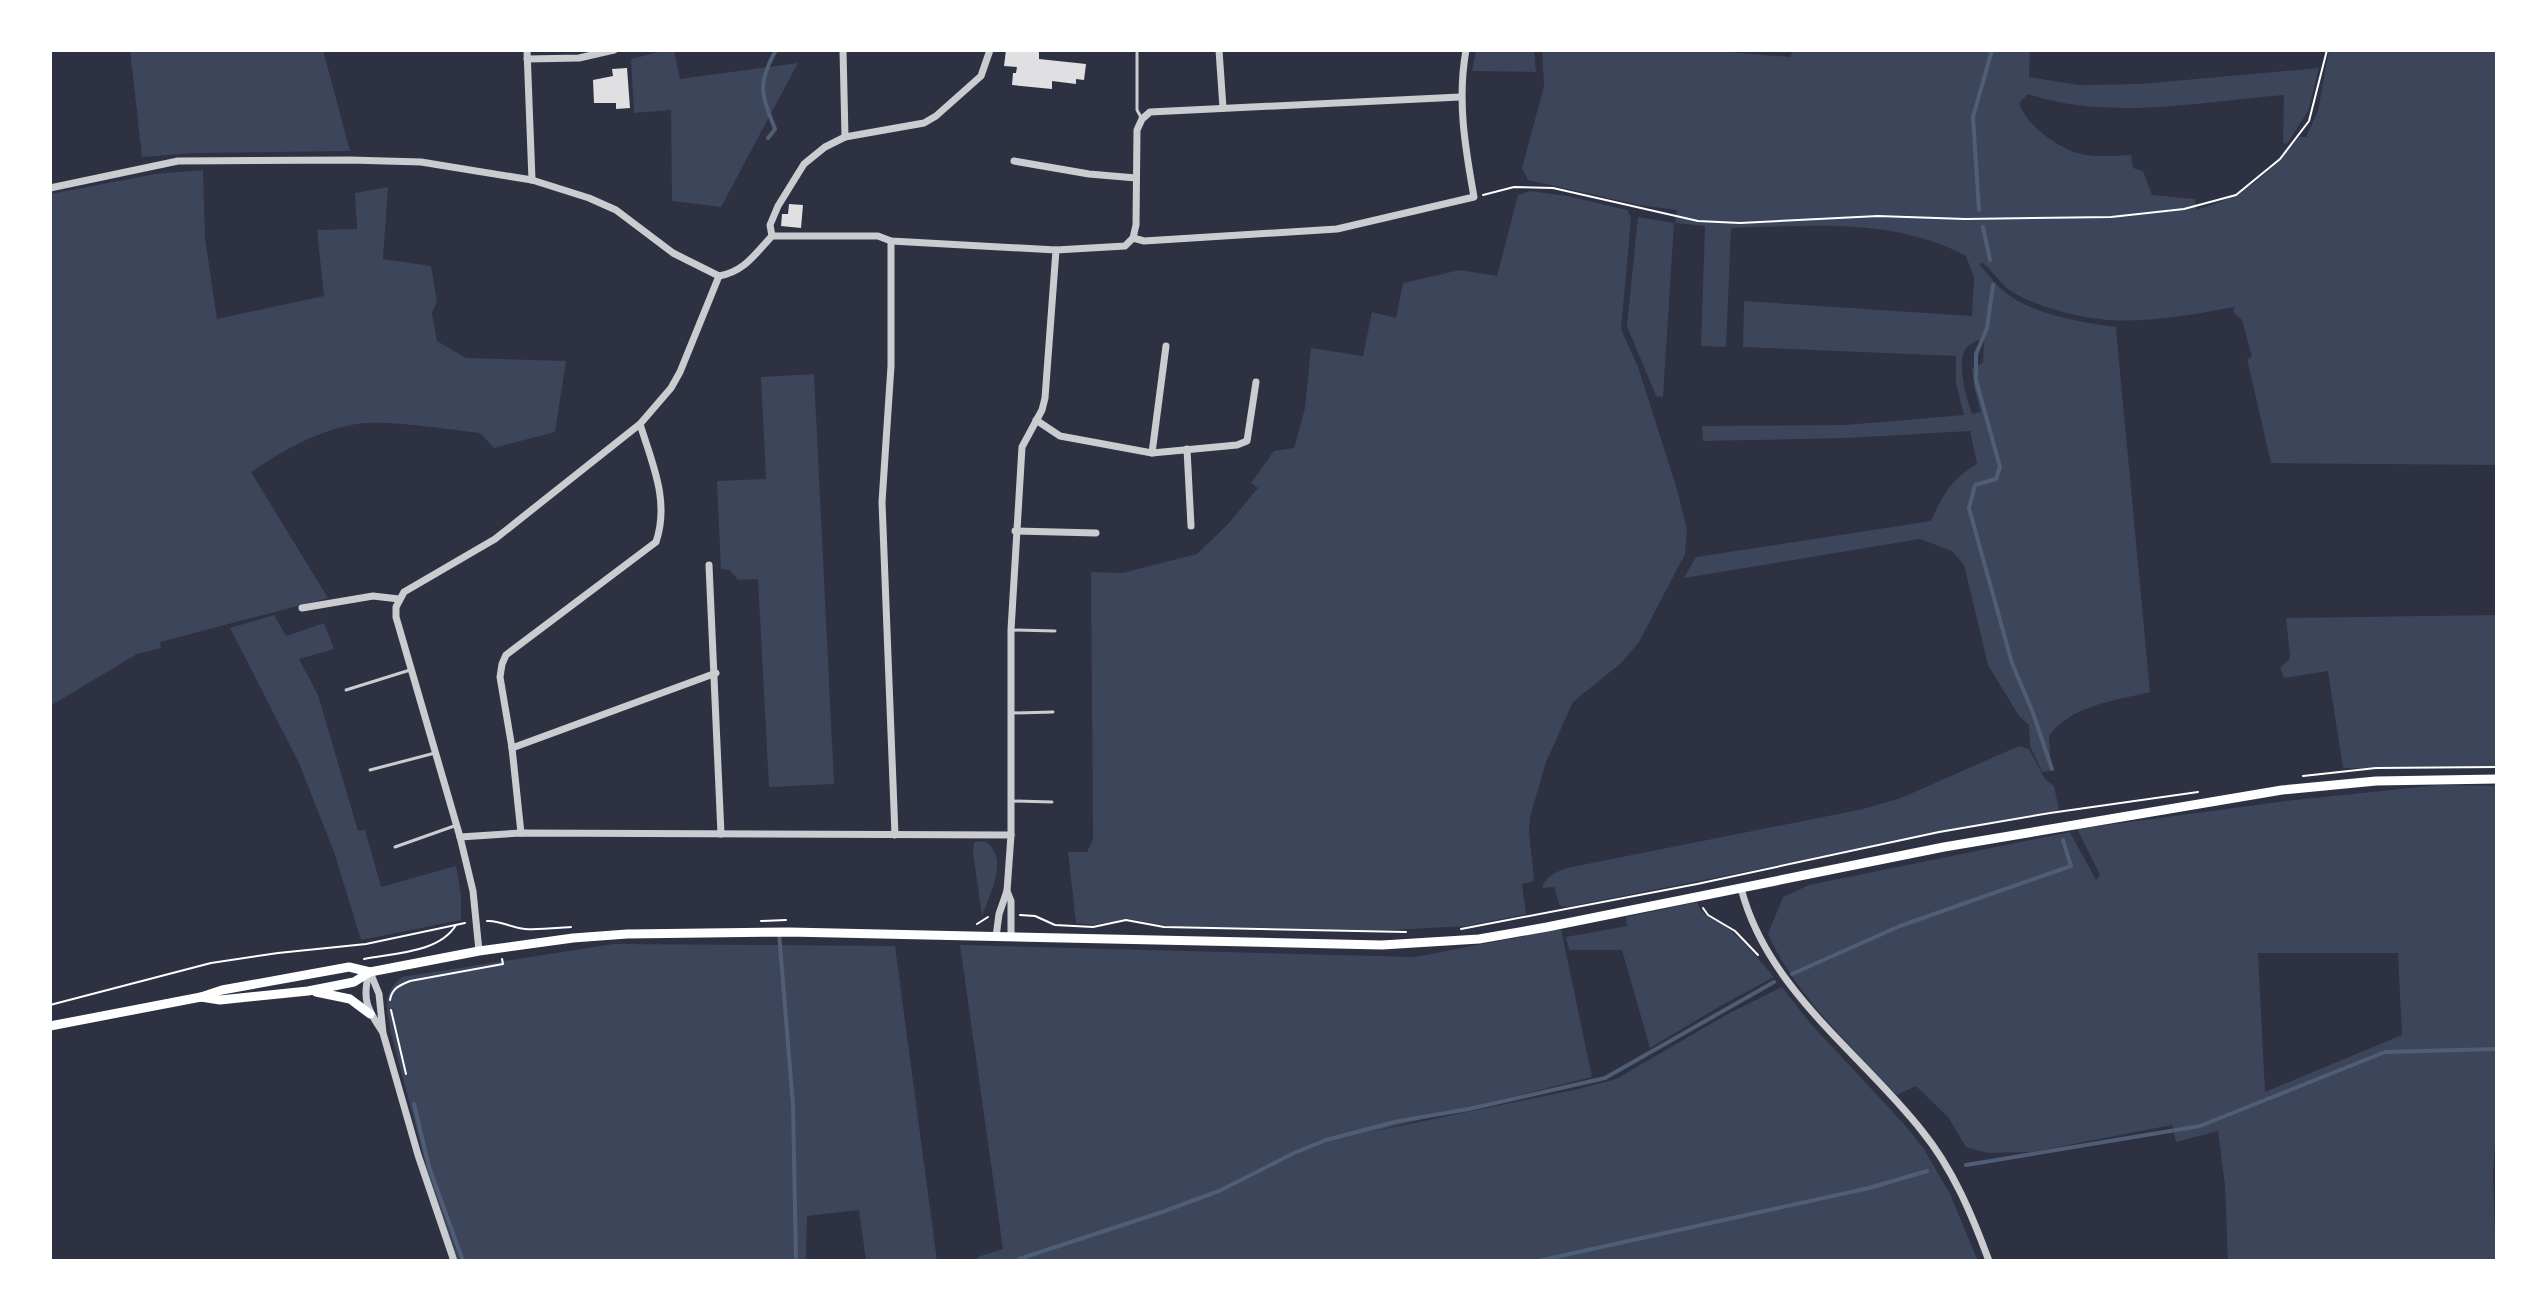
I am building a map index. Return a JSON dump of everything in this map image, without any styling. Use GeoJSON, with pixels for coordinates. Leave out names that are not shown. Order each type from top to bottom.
{"type":"FeatureCollection","features":[{"type":"Feature","properties":{"kind":"main road"},"geometry":{"type":"LineString","coordinates":[[201,997],[220,1000],[308,991],[354,982],[370,972],[479,951],[627,934],[789,932],[1414,944],[1479,939],[2067,825],[2282,790],[2376,781],[2497,779]]}},
{"type":"Feature","properties":{"kind":"main road"},"geometry":{"type":"LineString","coordinates":[[50,1026],[349,967],[370,972]]}},
{"type":"Feature","properties":{"kind":"main road"},"geometry":{"type":"LineString","coordinates":[[308,991],[350,999],[370,1014]]}},
{"type":"Feature","properties":{"kind":"street"},"geometry":{"type":"LineString","coordinates":[[532,180],[527,54],[579,58],[614,50]]}},
{"type":"Feature","properties":{"kind":"street"},"geometry":{"type":"LineString","coordinates":[[843,50],[845,137]]}},
{"type":"Feature","properties":{"kind":"street"},"geometry":{"type":"LineString","coordinates":[[772,236],[770,225],[792,180],[804,164],[825,147],[845,137],[924,123],[936,116],[981,76],[990,50]]}},
{"type":"Feature","properties":{"kind":"street"},"geometry":{"type":"LineString","coordinates":[[1219,50],[1223,108]]}},
{"type":"Feature","properties":{"kind":"street"},"geometry":{"type":"LineString","coordinates":[[1133,238],[1144,241],[1337,229],[1474,197],[1460,97],[1466,50]]}},
{"type":"Feature","properties":{"kind":"street"},"geometry":{"type":"LineString","coordinates":[[50,188],[178,161],[421,162],[559,187],[616,210],[673,253],[719,276],[744,268],[772,236],[878,236],[891,241],[1056,250],[1125,246],[1133,238],[1137,130],[1150,112],[1460,97]]}},
{"type":"Feature","properties":{"kind":"street"},"geometry":{"type":"LineString","coordinates":[[1014,161],[1089,174],[1136,178]]}},
{"type":"Feature","properties":{"kind":"street"},"geometry":{"type":"LineString","coordinates":[[891,241],[891,366],[882,502],[895,835]]}},
{"type":"Feature","properties":{"kind":"street"},"geometry":{"type":"LineString","coordinates":[[996,937],[999,914],[1007,891],[1011,835],[1011,630],[1022,447],[1045,398],[1056,250]]}},
{"type":"Feature","properties":{"kind":"street"},"geometry":{"type":"LineString","coordinates":[[479,951],[473,891],[457,825],[396,617],[399,599],[411,587],[495,539],[640,424],[675,380],[719,276]]}},
{"type":"Feature","properties":{"kind":"street"},"geometry":{"type":"LineString","coordinates":[[1152,453],[1166,346]]}},
{"type":"Feature","properties":{"kind":"street"},"geometry":{"type":"LineString","coordinates":[[1036,420],[1060,436],[1152,453],[1237,445],[1247,441],[1256,382]]}},
{"type":"Feature","properties":{"kind":"street"},"geometry":{"type":"LineString","coordinates":[[521,833],[512,748],[500,677],[502,664],[506,655],[656,542],[661,528],[662,495],[640,424]]}},
{"type":"Feature","properties":{"kind":"street"},"geometry":{"type":"LineString","coordinates":[[1187,449],[1191,526]]}},
{"type":"Feature","properties":{"kind":"street"},"geometry":{"type":"LineString","coordinates":[[1015,531],[1096,533]]}},
{"type":"Feature","properties":{"kind":"street"},"geometry":{"type":"LineString","coordinates":[[709,565],[721,834]]}},
{"type":"Feature","properties":{"kind":"street"},"geometry":{"type":"LineString","coordinates":[[302,608],[373,596],[399,599]]}},
{"type":"Feature","properties":{"kind":"street"},"geometry":{"type":"LineString","coordinates":[[512,748],[716,673]]}},
{"type":"Feature","properties":{"kind":"street"},"geometry":{"type":"LineString","coordinates":[[460,837],[521,833],[1011,835]]}},
{"type":"Feature","properties":{"kind":"street"},"geometry":{"type":"LineString","coordinates":[[1741,888],[1754,928],[1774,964],[1939,1153],[1957,1184],[1989,1261]]}},
{"type":"Feature","properties":{"kind":"street"},"geometry":{"type":"LineString","coordinates":[[1007,891],[1011,901],[1011,937]]}},
{"type":"Feature","properties":{"kind":"street"},"geometry":{"type":"LineString","coordinates":[[370,972],[364,991],[370,1014],[383,1033]]}},
{"type":"Feature","properties":{"kind":"street"},"geometry":{"type":"LineString","coordinates":[[370,972],[379,994],[383,1033],[432,1204],[454,1261]]}},
{"type":"Feature","properties":{"kind":"lane"},"geometry":{"type":"LineString","coordinates":[[1137,53],[1137,110],[1142,119]]}},
{"type":"Feature","properties":{"kind":"lane"},"geometry":{"type":"LineString","coordinates":[[1011,630],[1055,631]]}},
{"type":"Feature","properties":{"kind":"lane"},"geometry":{"type":"LineString","coordinates":[[346,690],[410,670]]}},
{"type":"Feature","properties":{"kind":"lane"},"geometry":{"type":"LineString","coordinates":[[1011,713],[1053,712]]}},
{"type":"Feature","properties":{"kind":"lane"},"geometry":{"type":"LineString","coordinates":[[370,770],[435,753]]}},
{"type":"Feature","properties":{"kind":"lane"},"geometry":{"type":"LineString","coordinates":[[1012,801],[1052,802]]}},
{"type":"Feature","properties":{"kind":"lane"},"geometry":{"type":"LineString","coordinates":[[395,847],[457,825]]}},
{"type":"Feature","properties":{"kind":"path"},"geometry":{"type":"LineString","coordinates":[[1474,197],[1514,187],[1553,188],[1698,221],[1740,223],[1878,216],[1965,219],[2111,217],[2184,209],[2236,195],[2280,159],[2309,121],[2327,50]]}},
{"type":"Feature","properties":{"kind":"path"},"geometry":{"type":"LineString","coordinates":[[1455,929],[1697,884],[1704,911],[1735,931],[1766,963],[1774,964]]}},
{"type":"Feature","properties":{"kind":"path"},"geometry":{"type":"LineString","coordinates":[[1012,915],[1035,916],[1055,925],[1068,926],[1093,927],[1126,920],[1178,928],[1412,932]]}},
{"type":"Feature","properties":{"kind":"path"},"geometry":{"type":"LineString","coordinates":[[407,1079],[390,1002],[391,993],[410,981],[503,964],[505,926],[496,921],[476,922]]}},
{"type":"Feature","properties":{"kind":"path"},"geometry":{"type":"LineString","coordinates":[[50,1005],[211,963],[366,944],[456,924],[448,936],[436,944],[355,961],[349,967]]}},
{"type":"Feature","properties":{"kind":"shaded area"},"geometry":{"type":"Polygon","coordinates":[[[130,50],[323,50],[350,151],[194,153],[142,157],[130,50]]]}},
{"type":"Feature","properties":{"kind":"shaded area"},"geometry":{"type":"Polygon","coordinates":[[[674,50],[680,79],[798,63],[721,207],[672,201],[671,110],[634,113],[631,59],[674,50]]]}},
{"type":"Feature","properties":{"kind":"shaded area"},"geometry":{"type":"Polygon","coordinates":[[[1476,50],[1534,50],[1536,72],[1472,71],[1476,50]]]}},
{"type":"Feature","properties":{"kind":"shaded area"},"geometry":{"type":"Polygon","coordinates":[[[1542,50],[1703,50],[1790,57],[1793,50],[2030,50],[2029,77],[2079,85],[2141,84],[2319,68],[2308,111],[2287,144],[2283,143],[2284,95],[2122,108],[2090,107],[2028,94],[2019,103],[2034,126],[2058,144],[2088,155],[2131,155],[2133,168],[2143,171],[2152,195],[2195,199],[2196,210],[2242,191],[2265,174],[2299,137],[2306,137],[2318,111],[2329,50],[2497,50],[2497,465],[2271,463],[2247,359],[2252,357],[2242,320],[2233,312],[2235,307],[2144,320],[2099,319],[2041,305],[2018,295],[1982,262],[1980,265],[2003,290],[2030,307],[2074,320],[2116,327],[2150,692],[2095,706],[2069,717],[2049,736],[2051,771],[2042,772],[2030,746],[2029,725],[2019,716],[1988,665],[1964,565],[1952,551],[1920,539],[1684,578],[1696,557],[1931,521],[1949,488],[1977,464],[1970,431],[1703,441],[1702,426],[1845,425],[1964,415],[1956,384],[1956,356],[1743,347],[1744,301],[1972,316],[1974,278],[1966,256],[1910,235],[1881,229],[1821,226],[1731,228],[1726,347],[1701,346],[1705,226],[1675,223],[1677,210],[1639,205],[1528,180],[1522,168],[1544,86],[1542,50]],[[1979,340],[1967,347],[1962,362],[1963,380],[1972,414],[1981,412],[1972,368],[1983,363],[1984,341],[1979,340]]]}},
{"type":"Feature","properties":{"kind":"shaded area"},"geometry":{"type":"Polygon","coordinates":[[[203,170],[205,238],[217,319],[324,296],[317,230],[357,229],[355,193],[388,187],[383,259],[431,266],[437,302],[432,313],[437,341],[466,358],[566,361],[555,432],[494,448],[480,433],[364,423],[324,432],[286,450],[251,472],[328,598],[160,642],[161,648],[137,654],[50,706],[50,194],[155,174],[203,170]]]}},
{"type":"Feature","properties":{"kind":"shaded area"},"geometry":{"type":"Polygon","coordinates":[[[1530,191],[1627,210],[1631,218],[1621,329],[1638,367],[1687,530],[1685,554],[1639,642],[1621,663],[1573,702],[1546,762],[1530,817],[1534,881],[1522,884],[1526,914],[1467,926],[1373,931],[1168,926],[1129,919],[1092,925],[1076,923],[1068,852],[1087,852],[1093,839],[1091,572],[1122,573],[1197,554],[1228,524],[1258,488],[1251,483],[1274,451],[1294,448],[1305,408],[1311,348],[1363,356],[1372,312],[1396,318],[1403,283],[1460,270],[1497,276],[1518,195],[1530,191]]]}},
{"type":"Feature","properties":{"kind":"shaded area"},"geometry":{"type":"Polygon","coordinates":[[[1638,217],[1674,223],[1663,397],[1656,396],[1627,326],[1638,217]]]}},
{"type":"Feature","properties":{"kind":"shaded area"},"geometry":{"type":"Polygon","coordinates":[[[814,374],[834,784],[769,787],[758,579],[738,580],[730,570],[721,569],[717,481],[766,479],[761,377],[814,374]]]}},
{"type":"Feature","properties":{"kind":"shaded area"},"geometry":{"type":"Polygon","coordinates":[[[274,615],[286,636],[324,623],[334,649],[299,659],[318,695],[358,831],[365,830],[381,887],[456,866],[461,920],[361,940],[334,852],[299,763],[230,628],[274,615]]]}},
{"type":"Feature","properties":{"kind":"shaded area"},"geometry":{"type":"Polygon","coordinates":[[[2497,615],[2497,768],[2343,768],[2328,671],[2284,678],[2280,667],[2290,656],[2286,618],[2497,615]]]}},
{"type":"Feature","properties":{"kind":"shaded area"},"geometry":{"type":"Polygon","coordinates":[[[2019,746],[2029,749],[2045,779],[2054,786],[2059,810],[1567,907],[1560,906],[1554,887],[1542,888],[1552,875],[1567,868],[1863,809],[1901,798],[2019,746]]]}},
{"type":"Feature","properties":{"kind":"shaded area"},"geometry":{"type":"Polygon","coordinates":[[[2440,785],[2497,786],[2497,1111],[2493,1175],[2496,1261],[2228,1261],[2225,1185],[2218,1131],[2176,1142],[2172,1125],[2032,1152],[1988,1153],[1966,1147],[1948,1117],[1916,1086],[1897,1095],[1843,1039],[1794,978],[1768,934],[1783,897],[1809,885],[2070,832],[2096,880],[2100,875],[2077,829],[2294,800],[2440,785]],[[2258,953],[2265,1092],[2402,1035],[2398,953],[2258,953]]]}},
{"type":"Feature","properties":{"kind":"shaded area"},"geometry":{"type":"Polygon","coordinates":[[[985,841],[992,848],[997,867],[982,916],[973,852],[974,842],[985,841]]]}},
{"type":"Feature","properties":{"kind":"shaded area"},"geometry":{"type":"Polygon","coordinates":[[[1697,902],[1705,914],[1739,938],[1774,977],[1650,1048],[1622,950],[1569,950],[1566,937],[1627,926],[1626,917],[1697,902]]]}},
{"type":"Feature","properties":{"kind":"shaded area"},"geometry":{"type":"Polygon","coordinates":[[[1561,929],[1592,1077],[1371,1132],[1616,1079],[1726,1015],[1782,987],[1810,1023],[1924,1149],[1951,1196],[1978,1261],[977,1261],[977,1257],[1003,1249],[960,945],[1415,957],[1561,929]]]}},
{"type":"Feature","properties":{"kind":"shaded area"},"geometry":{"type":"Polygon","coordinates":[[[613,944],[895,946],[937,1261],[866,1261],[859,1210],[807,1216],[806,1261],[458,1261],[434,1196],[390,1029],[389,994],[402,977],[613,944]]]}},
{"type":"Feature","properties":{"kind":"building"},"geometry":{"type":"Polygon","coordinates":[[[1006,50],[1039,50],[1039,59],[1086,64],[1084,80],[1076,79],[1076,84],[1052,81],[1052,89],[1012,85],[1017,67],[1004,66],[1006,50]]]}},
{"type":"Feature","properties":{"kind":"building"},"geometry":{"type":"Polygon","coordinates":[[[627,68],[630,108],[616,109],[616,103],[594,103],[593,80],[613,76],[612,69],[627,68]]]}},
{"type":"Feature","properties":{"kind":"building"},"geometry":{"type":"Polygon","coordinates":[[[789,204],[803,205],[801,228],[781,226],[782,214],[788,214],[789,204]]]}},
{"type":"Feature","properties":{"kind":"waterway"},"geometry":{"type":"LineString","coordinates":[[768,138],[775,129],[763,89],[766,72],[776,50]]}},
{"type":"Feature","properties":{"kind":"waterway"},"geometry":{"type":"LineString","coordinates":[[1979,210],[1973,117],[1992,50]]}},
{"type":"Feature","properties":{"kind":"waterway"},"geometry":{"type":"LineString","coordinates":[[1983,227],[1990,260]]}},
{"type":"Feature","properties":{"kind":"waterway"},"geometry":{"type":"LineString","coordinates":[[1993,285],[1987,328],[1976,354],[1976,380],[2000,467],[1996,479],[1975,485],[1969,508],[2012,663],[2052,769]]}},
{"type":"Feature","properties":{"kind":"waterway"},"geometry":{"type":"LineString","coordinates":[[1792,974],[1900,926],[2071,866],[2063,840]]}},
{"type":"Feature","properties":{"kind":"waterway"},"geometry":{"type":"LineString","coordinates":[[779,933],[793,1105],[796,1261]]}},
{"type":"Feature","properties":{"kind":"waterway"},"geometry":{"type":"LineString","coordinates":[[1019,1259],[1219,1191],[1326,1140],[1399,1121],[1469,1109],[1605,1078],[1774,982]]}},
{"type":"Feature","properties":{"kind":"waterway"},"geometry":{"type":"LineString","coordinates":[[1966,1165],[2200,1126],[2385,1052],[2497,1049]]}},
{"type":"Feature","properties":{"kind":"waterway"},"geometry":{"type":"LineString","coordinates":[[414,1104],[429,1167],[463,1261]]}},
{"type":"Feature","properties":{"kind":"waterway"},"geometry":{"type":"LineString","coordinates":[[1538,1261],[1869,1188],[1927,1171]]}}]}
